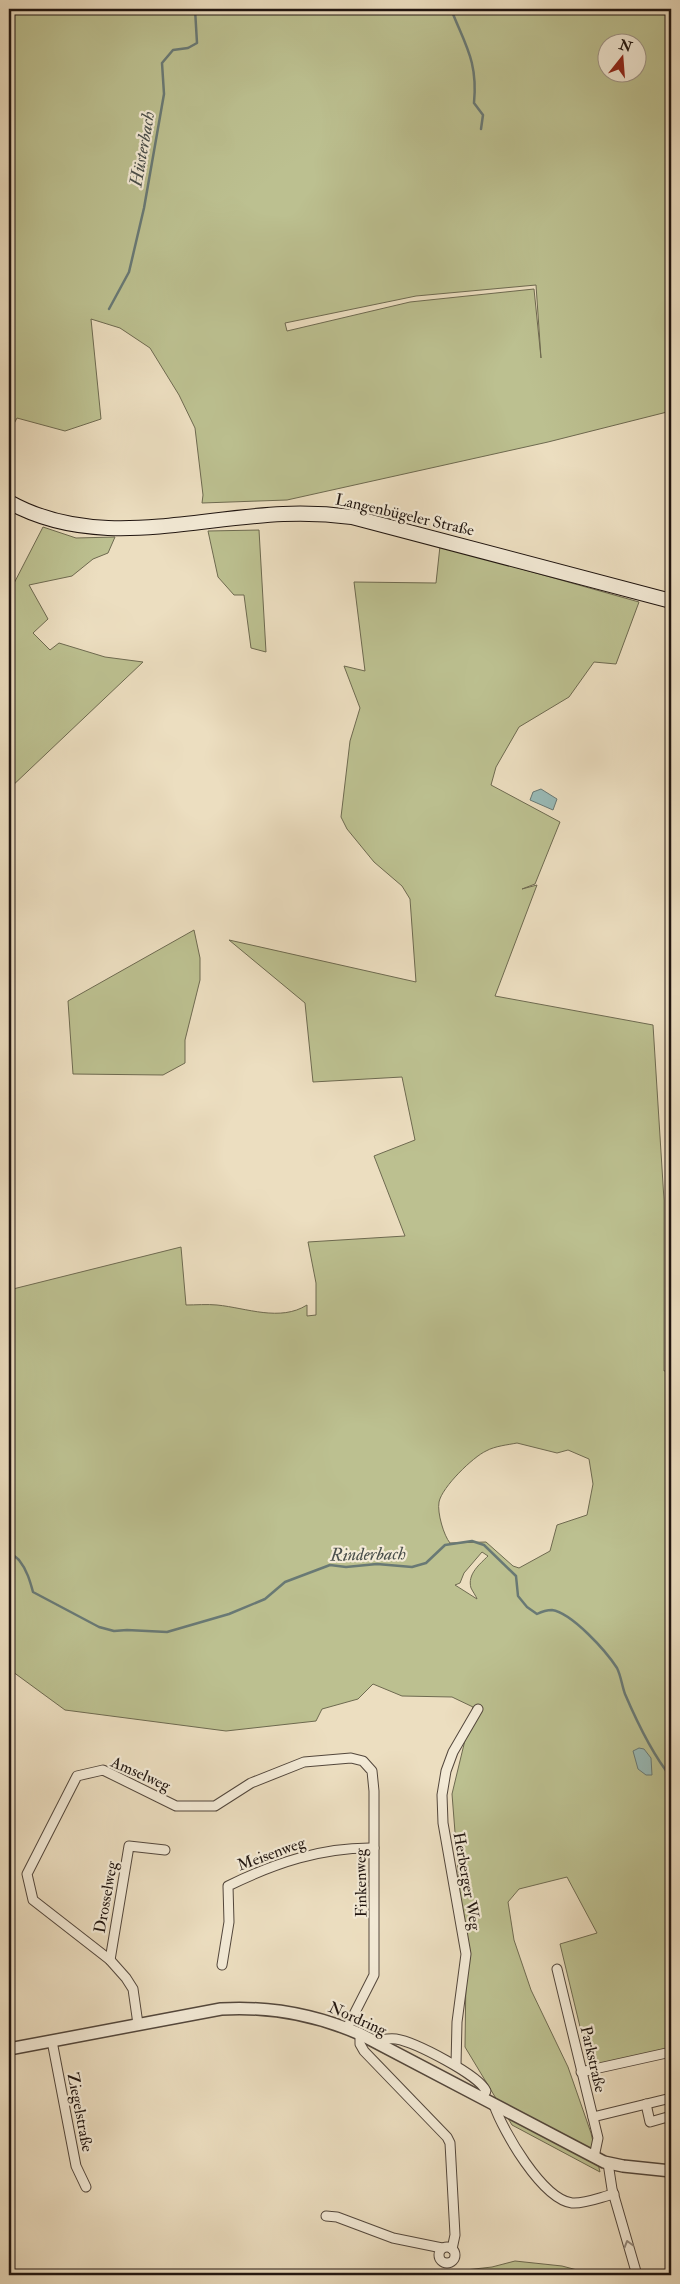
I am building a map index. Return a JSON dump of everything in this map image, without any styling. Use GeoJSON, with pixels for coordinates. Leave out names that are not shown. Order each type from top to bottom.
{"type":"FeatureCollection","features":[{"type":"Feature","properties":{"kind":"main road","name":"Langenbügeler Straße"},"geometry":{"type":"LineString","coordinates":[[9,502],[40,516],[84,527],[126,530],[282,514],[320,513],[352,517],[671,601]]}},
{"type":"Feature","properties":{"kind":"street","name":"Herberger Weg"},"geometry":{"type":"LineString","coordinates":[[456,2065],[458,2022],[466,1954],[444,1831],[442,1795],[446,1772],[453,1752],[478,1709]]}},
{"type":"Feature","properties":{"kind":"street","name":"Finkenweg"},"geometry":{"type":"LineString","coordinates":[[338,1759],[351,1758],[363,1761],[372,1772],[374,1791],[374,1975],[347,2028]]}},
{"type":"Feature","properties":{"kind":"street","name":"Amselweg"},"geometry":{"type":"LineString","coordinates":[[138,2024],[133,1989],[110,1960],[34,1900],[27,1874],[77,1776],[103,1770],[176,1806],[215,1806],[251,1783],[278,1771],[304,1762],[338,1759]]}},
{"type":"Feature","properties":{"kind":"street","name":"Drosselweg"},"geometry":{"type":"LineString","coordinates":[[110,1960],[129,1846],[165,1850]]}},
{"type":"Feature","properties":{"kind":"street","name":"Meisenweg"},"geometry":{"type":"LineString","coordinates":[[222,1965],[229,1922],[228,1886],[288,1861],[326,1850],[374,1848]]}},
{"type":"Feature","properties":{"kind":"street","name":"Parkstraße"},"geometry":{"type":"LineString","coordinates":[[558,1969],[598,2138],[594,2157]]}},
{"type":"Feature","properties":{"kind":"street","name":"Nordring"},"geometry":{"type":"LineString","coordinates":[[9,2049],[220,2009],[245,2007],[296,2012],[360,2034],[608,2163],[671,2171]]}},
{"type":"Feature","properties":{"kind":"street"},"geometry":{"type":"LineString","coordinates":[[360,2034],[360,2044],[364,2051],[447,2137],[450,2143],[455,2235],[452,2248],[454,2258],[446,2263],[439,2257],[442,2248]]}},
{"type":"Feature","properties":{"kind":"street"},"geometry":{"type":"LineString","coordinates":[[372,2040],[400,2040],[456,2065],[483,2085],[486,2091],[482,2098]]}},
{"type":"Feature","properties":{"kind":"street","name":"Ziegelstraße"},"geometry":{"type":"LineString","coordinates":[[52,2041],[76,2166],[86,2186]]}},
{"type":"Feature","properties":{"kind":"street"},"geometry":{"type":"LineString","coordinates":[[581,2072],[671,2052]]}},
{"type":"Feature","properties":{"kind":"street"},"geometry":{"type":"LineString","coordinates":[[593,2117],[671,2098]]}},
{"type":"Feature","properties":{"kind":"street"},"geometry":{"type":"LineString","coordinates":[[646,2104],[650,2122],[671,2116]]}},
{"type":"Feature","properties":{"kind":"street"},"geometry":{"type":"LineString","coordinates":[[494,2105],[503,2127],[535,2175],[556,2196],[569,2202],[580,2203],[614,2194]]}},
{"type":"Feature","properties":{"kind":"street"},"geometry":{"type":"LineString","coordinates":[[608,2163],[614,2194],[637,2275]]}},
{"type":"Feature","properties":{"kind":"street"},"geometry":{"type":"LineString","coordinates":[[326,2216],[337,2217],[410,2243],[452,2248]]}},
{"type":"Feature","properties":{"kind":"green space"},"geometry":{"type":"Polygon","coordinates":[[[9,9],[671,9],[671,411],[548,442],[287,500],[202,503],[203,495],[195,428],[179,395],[150,348],[120,328],[91,319],[101,419],[65,431],[17,418],[9,433],[9,9]],[[536,285],[416,296],[285,323],[287,331],[410,302],[534,289],[541,358],[536,285]]]}},
{"type":"Feature","properties":{"kind":"green space"},"geometry":{"type":"Polygon","coordinates":[[[43,527],[76,538],[115,537],[108,553],[93,559],[72,576],[29,585],[48,619],[33,633],[50,650],[59,643],[105,657],[143,662],[9,789],[9,593],[43,527]]]}},
{"type":"Feature","properties":{"kind":"green space"},"geometry":{"type":"Polygon","coordinates":[[[259,530],[266,652],[251,648],[244,595],[234,595],[218,577],[208,531],[259,530]]]}},
{"type":"Feature","properties":{"kind":"green space"},"geometry":{"type":"Polygon","coordinates":[[[440,546],[639,602],[616,664],[594,662],[569,697],[519,727],[496,767],[491,785],[560,822],[535,884],[522,889],[537,885],[495,996],[653,1025],[664,1200],[664,1371],[671,1370],[671,2048],[590,2068],[560,1944],[597,1933],[567,1877],[519,1889],[508,1902],[514,1940],[531,1990],[568,2067],[591,2133],[600,2172],[512,2125],[465,2047],[466,1972],[452,1794],[473,1707],[452,1697],[402,1696],[373,1684],[358,1699],[322,1709],[316,1721],[226,1731],[65,1710],[9,1669],[9,1290],[181,1247],[186,1305],[217,1305],[263,1312],[286,1313],[307,1305],[307,1316],[316,1315],[316,1283],[308,1242],[405,1236],[374,1156],[415,1140],[402,1077],[313,1082],[305,1003],[229,940],[416,982],[410,899],[402,886],[374,862],[347,829],[341,817],[350,741],[360,708],[344,666],[365,671],[354,582],[436,583],[440,546]],[[517,1443],[490,1449],[474,1459],[459,1473],[441,1496],[439,1512],[445,1535],[450,1543],[486,1542],[513,1566],[519,1568],[550,1551],[557,1525],[587,1515],[593,1484],[589,1459],[568,1450],[557,1453],[517,1443]],[[482,1552],[464,1573],[460,1583],[455,1585],[477,1599],[470,1583],[475,1570],[488,1556],[482,1552]]]}},
{"type":"Feature","properties":{"kind":"green space"},"geometry":{"type":"Polygon","coordinates":[[[194,930],[200,958],[200,980],[185,1040],[185,1063],[163,1075],[73,1074],[68,1001],[194,930]]]}},
{"type":"Feature","properties":{"kind":"green space"},"geometry":{"type":"Polygon","coordinates":[[[515,2261],[562,2266],[596,2275],[421,2275],[492,2267],[515,2261]]]}},
{"type":"Feature","properties":{"kind":"water"},"geometry":{"type":"Polygon","coordinates":[[[541,789],[557,799],[553,810],[530,800],[533,792],[541,789]]]}},
{"type":"Feature","properties":{"kind":"water"},"geometry":{"type":"Polygon","coordinates":[[[639,1748],[644,1749],[651,1758],[652,1775],[646,1775],[638,1769],[633,1751],[639,1748]]]}},
{"type":"Feature","properties":{"kind":"waterway","name":"Hüsterbach"},"geometry":{"type":"LineString","coordinates":[[109,309],[129,272],[144,208],[164,94],[162,63],[173,50],[188,48],[197,43],[195,9]]}},
{"type":"Feature","properties":{"kind":"waterway"},"geometry":{"type":"LineString","coordinates":[[451,9],[472,64],[475,88],[474,103],[483,115],[481,129]]}},
{"type":"Feature","properties":{"kind":"waterway","name":"Rinderbach"},"geometry":{"type":"LineString","coordinates":[[9,1547],[11,1553],[24,1568],[33,1592],[99,1627],[114,1631],[167,1632],[229,1614],[265,1599],[285,1582],[330,1565],[346,1567],[377,1564],[412,1567],[426,1563],[445,1545],[472,1541],[484,1545],[516,1576],[518,1596],[527,1607],[537,1614],[552,1610],[569,1618],[605,1652],[620,1674],[625,1694],[645,1737],[671,1777]]}}]}
